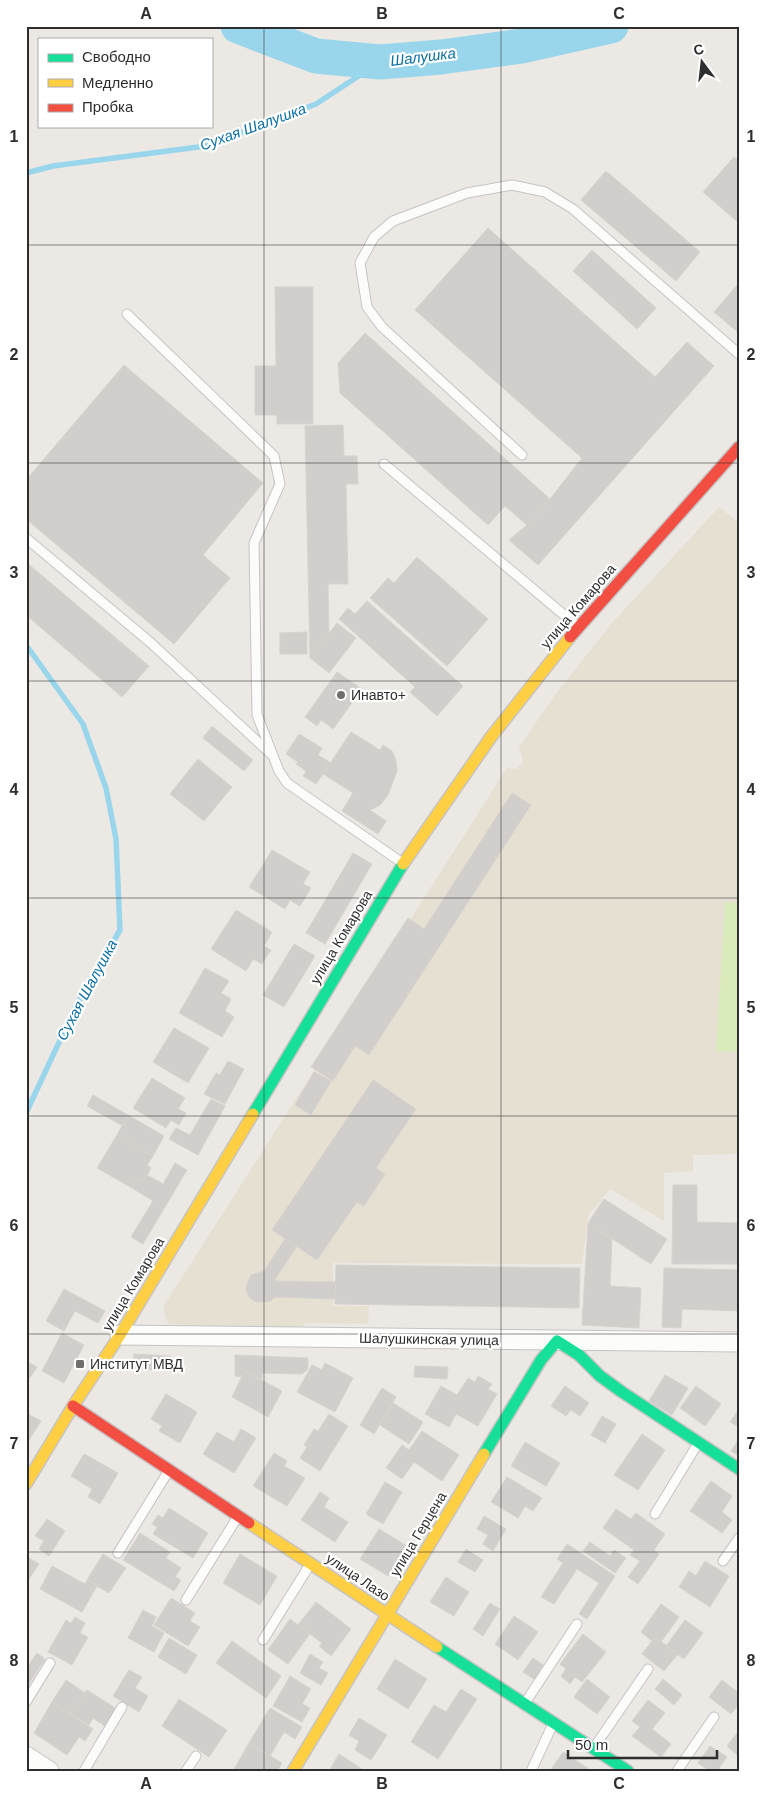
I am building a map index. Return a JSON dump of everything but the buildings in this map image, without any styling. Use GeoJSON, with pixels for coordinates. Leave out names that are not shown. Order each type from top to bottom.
{"type":"FeatureCollection","features":[{"type":"Feature","properties":{"kind":"street","name":"улица Комарова"},"geometry":{"type":"LineString","coordinates":[[26,1484],[73,1406],[120,1335],[403,864],[491,737],[578,627],[739,447]]}},
{"type":"Feature","properties":{"kind":"street","name":"Шалушкинская улица"},"geometry":{"type":"LineString","coordinates":[[120,1335],[739,1342]]}},
{"type":"Feature","properties":{"kind":"street"},"geometry":{"type":"LineString","coordinates":[[557,1341],[579,1355],[600,1376],[622,1392],[739,1469]]}},
{"type":"Feature","properties":{"kind":"street","name":"улица Герцена"},"geometry":{"type":"LineString","coordinates":[[293,1771],[541,1360],[557,1341]]}},
{"type":"Feature","properties":{"kind":"street","name":"улица Лазо"},"geometry":{"type":"LineString","coordinates":[[73,1406],[387,1615],[628,1771]]}},
{"type":"Feature","properties":{"kind":"street"},"geometry":{"type":"LineString","coordinates":[[26,1756],[49,1771]]}},
{"type":"Feature","properties":{"kind":"lane"},"geometry":{"type":"LineString","coordinates":[[522,455],[382,327],[367,307],[360,263],[374,237],[393,221],[466,193],[512,185],[546,192],[573,209],[739,354]]}},
{"type":"Feature","properties":{"kind":"lane"},"geometry":{"type":"LineString","coordinates":[[128,314],[274,456],[280,484],[254,543],[257,715],[279,771],[287,783],[403,864]]}},
{"type":"Feature","properties":{"kind":"lane"},"geometry":{"type":"LineString","coordinates":[[384,464],[578,627]]}},
{"type":"Feature","properties":{"kind":"lane"},"geometry":{"type":"LineString","coordinates":[[26,538],[151,643],[273,756]]}},
{"type":"Feature","properties":{"kind":"lane"},"geometry":{"type":"LineString","coordinates":[[654,1514],[698,1443]]}},
{"type":"Feature","properties":{"kind":"lane"},"geometry":{"type":"LineString","coordinates":[[118,1553],[169,1470]]}},
{"type":"Feature","properties":{"kind":"lane"},"geometry":{"type":"LineString","coordinates":[[186,1600],[238,1516]]}},
{"type":"Feature","properties":{"kind":"lane"},"geometry":{"type":"LineString","coordinates":[[723,1562],[739,1538]]}},
{"type":"Feature","properties":{"kind":"lane"},"geometry":{"type":"LineString","coordinates":[[263,1640],[310,1564]]}},
{"type":"Feature","properties":{"kind":"lane"},"geometry":{"type":"LineString","coordinates":[[525,1703],[578,1624]]}},
{"type":"Feature","properties":{"kind":"lane"},"geometry":{"type":"LineString","coordinates":[[26,1702],[50,1663]]}},
{"type":"Feature","properties":{"kind":"lane"},"geometry":{"type":"LineString","coordinates":[[594,1748],[648,1669]]}},
{"type":"Feature","properties":{"kind":"lane"},"geometry":{"type":"LineString","coordinates":[[84,1771],[122,1708]]}},
{"type":"Feature","properties":{"kind":"lane"},"geometry":{"type":"LineString","coordinates":[[677,1771],[714,1717]]}},
{"type":"Feature","properties":{"kind":"lane"},"geometry":{"type":"LineString","coordinates":[[531,1771],[554,1722]]}},
{"type":"Feature","properties":{"kind":"lane"},"geometry":{"type":"LineString","coordinates":[[186,1771],[196,1756]]}},
{"type":"Feature","properties":{"kind":"shaded area"},"geometry":{"type":"Polygon","coordinates":[[[719,507],[739,523],[739,1154],[693,1155],[693,1171],[664,1173],[664,1221],[610,1189],[588,1216],[582,1264],[333,1263],[333,1306],[369,1306],[368,1324],[304,1323],[303,1331],[168,1324],[163,1307],[507,768],[516,769],[523,761],[519,747],[555,695],[611,624],[719,507]]]}},
{"type":"Feature","properties":{"kind":"green space"},"geometry":{"type":"Polygon","coordinates":[[[725,902],[739,903],[739,1052],[716,1051],[725,902]]]}},
{"type":"Feature","properties":{"kind":"waterway","name":"Шалушка"},"geometry":{"type":"LineString","coordinates":[[238,26],[316,56],[380,62],[441,57],[522,46],[611,26]]}},
{"type":"Feature","properties":{"kind":"waterway","name":"Сухая Шалушка"},"geometry":{"type":"LineString","coordinates":[[26,173],[53,166],[206,146],[316,104],[380,62]]}},
{"type":"Feature","properties":{"kind":"waterway","name":"Сухая Шалушка"},"geometry":{"type":"LineString","coordinates":[[26,645],[83,724],[106,788],[116,839],[120,930],[76,1006],[26,1113]]}},
{"type":"Feature","properties":{"kind":"traffic: fast"},"geometry":{"type":"LineString","coordinates":[[253,1114],[403,864]]}},
{"type":"Feature","properties":{"kind":"traffic: fast"},"geometry":{"type":"LineString","coordinates":[[484,1454],[541,1360],[557,1341],[579,1355],[600,1376],[622,1392],[739,1469]]}},
{"type":"Feature","properties":{"kind":"traffic: fast"},"geometry":{"type":"LineString","coordinates":[[437,1647],[628,1771]]}},
{"type":"Feature","properties":{"kind":"traffic: slow"},"geometry":{"type":"LineString","coordinates":[[403,864],[491,737],[570,637]]}},
{"type":"Feature","properties":{"kind":"traffic: slow"},"geometry":{"type":"LineString","coordinates":[[26,1484],[73,1406],[120,1335],[253,1114]]}},
{"type":"Feature","properties":{"kind":"traffic: slow"},"geometry":{"type":"LineString","coordinates":[[293,1771],[484,1454]]}},
{"type":"Feature","properties":{"kind":"traffic: slow"},"geometry":{"type":"LineString","coordinates":[[249,1523],[437,1647]]}},
{"type":"Feature","properties":{"kind":"traffic: jam"},"geometry":{"type":"LineString","coordinates":[[570,637],[739,447]]}},
{"type":"Feature","properties":{"kind":"traffic: jam"},"geometry":{"type":"LineString","coordinates":[[73,1406],[249,1523]]}},
{"type":"Feature","properties":{"kind":"place","name":"Инавто+"},"geometry":{"type":"Point","coordinates":[341,695]}},
{"type":"Feature","properties":{"kind":"place","name":"Институт МВД"},"geometry":{"type":"Point","coordinates":[80,1364]}}]}
